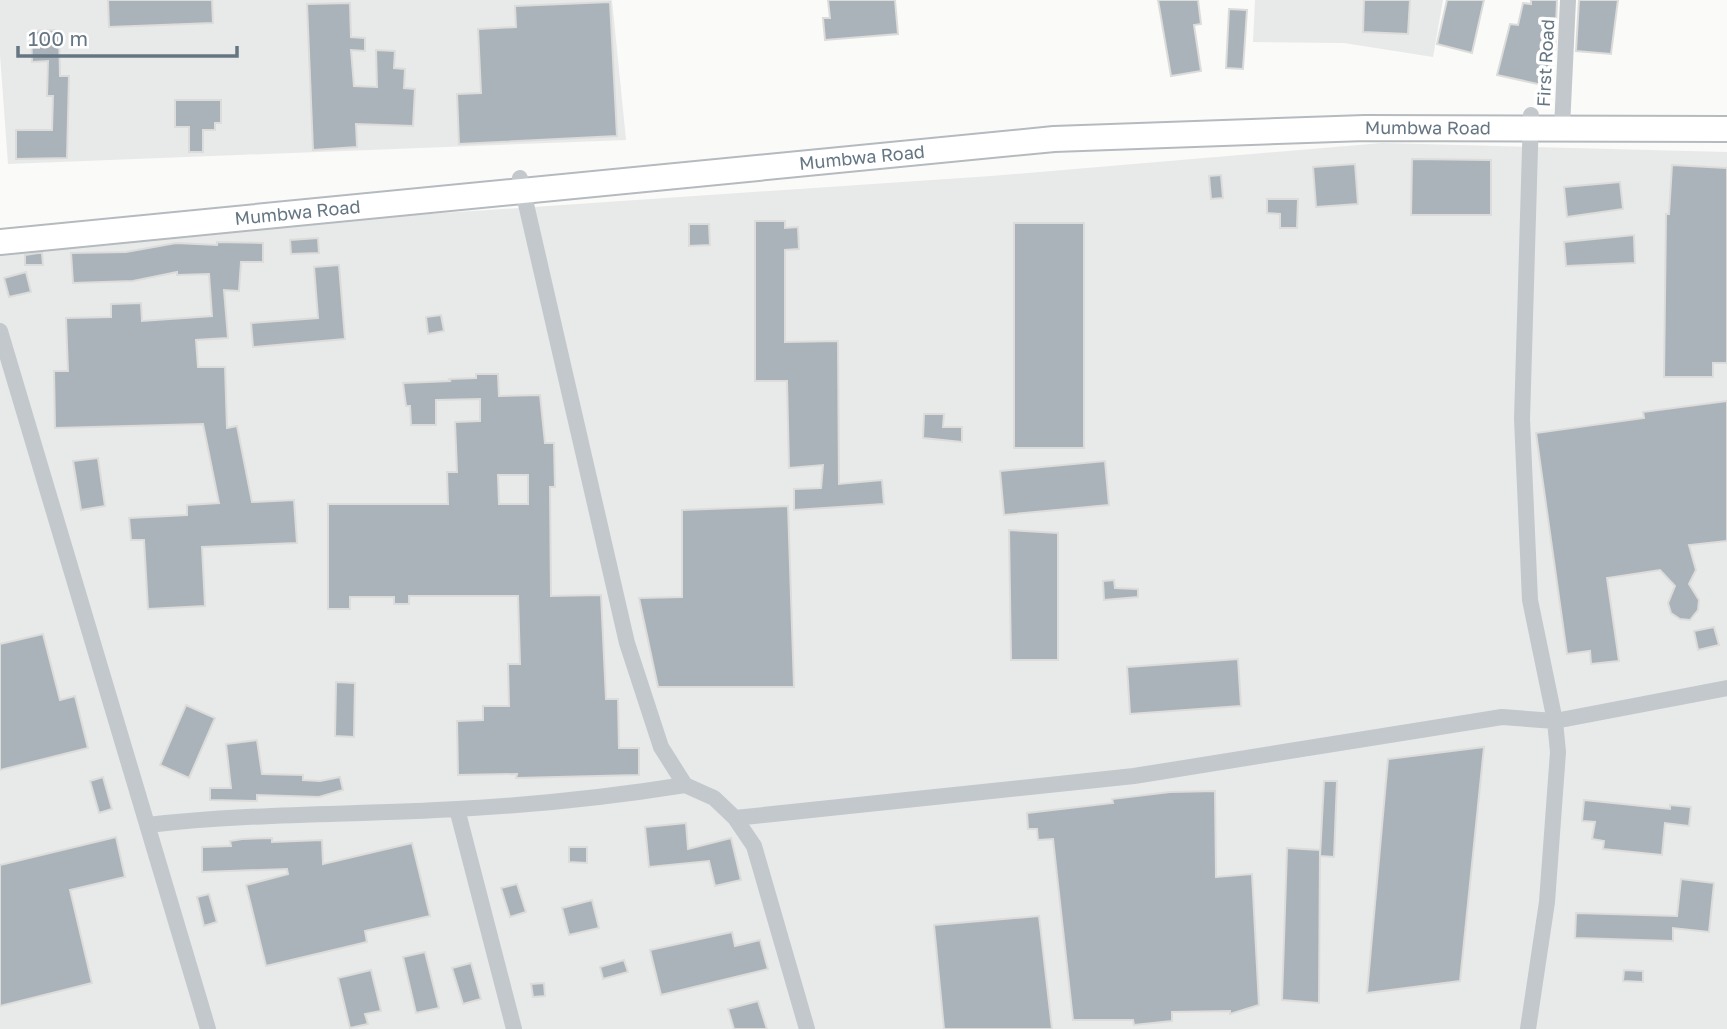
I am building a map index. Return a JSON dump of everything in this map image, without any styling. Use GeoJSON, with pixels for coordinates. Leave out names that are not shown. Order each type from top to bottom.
{"type":"FeatureCollection","features":[{"type":"Feature","properties":{"kind":"main road","name":"Mumbwa Road"},"geometry":{"type":"LineString","coordinates":[[1562,122],[1727,115]]}},
{"type":"Feature","properties":{"kind":"main road","name":"Mumbwa Road"},"geometry":{"type":"LineString","coordinates":[[0,226],[656,177],[1054,139],[1531,121],[1727,129]]}},
{"type":"Feature","properties":{"kind":"main road","name":"Mumbwa Road"},"geometry":{"type":"LineString","coordinates":[[0,242],[521,186]]}},
{"type":"Feature","properties":{"kind":"street","name":"First Road"},"geometry":{"type":"LineString","coordinates":[[1562,122],[1568,0]]}},
{"type":"Feature","properties":{"kind":"street"},"geometry":{"type":"LineString","coordinates":[[1528,1029],[1546,902],[1558,752],[1555,721],[1530,600],[1522,419],[1531,121]]}},
{"type":"Feature","properties":{"kind":"street"},"geometry":{"type":"LineString","coordinates":[[521,186],[628,643],[661,747],[685,785]]}},
{"type":"Feature","properties":{"kind":"street"},"geometry":{"type":"LineString","coordinates":[[0,331],[208,1029]]}},
{"type":"Feature","properties":{"kind":"street"},"geometry":{"type":"LineString","coordinates":[[735,818],[1134,776],[1502,717],[1555,721],[1727,688]]}},
{"type":"Feature","properties":{"kind":"street"},"geometry":{"type":"LineString","coordinates":[[148,824],[230,816],[457,809],[634,793],[685,785],[714,798],[735,818],[754,846],[807,1029]]}},
{"type":"Feature","properties":{"kind":"street"},"geometry":{"type":"LineString","coordinates":[[457,809],[514,1029]]}},
{"type":"Feature","properties":{"kind":"shaded area"},"geometry":{"type":"Polygon","coordinates":[[[0,0],[612,0],[626,140],[8,164],[0,55],[0,0]]]}},
{"type":"Feature","properties":{"kind":"shaded area"},"geometry":{"type":"Polygon","coordinates":[[[1255,0],[1443,0],[1433,57],[1344,43],[1253,42],[1255,0]]]}},
{"type":"Feature","properties":{"kind":"shaded area"},"geometry":{"type":"Polygon","coordinates":[[[1382,143],[1727,152],[1727,1029],[0,1029],[0,243],[991,176],[1382,143]]]}},
{"type":"Feature","properties":{"kind":"building"},"geometry":{"type":"Polygon","coordinates":[[[108,0],[212,0],[213,23],[109,27],[108,0]]]}},
{"type":"Feature","properties":{"kind":"building"},"geometry":{"type":"Polygon","coordinates":[[[828,0],[895,0],[898,34],[825,40],[823,18],[830,18],[828,0]]]}},
{"type":"Feature","properties":{"kind":"building"},"geometry":{"type":"Polygon","coordinates":[[[1158,0],[1198,0],[1201,24],[1194,25],[1201,71],[1171,76],[1158,0]]]}},
{"type":"Feature","properties":{"kind":"building"},"geometry":{"type":"Polygon","coordinates":[[[1364,0],[1410,0],[1408,34],[1363,32],[1364,0]]]}},
{"type":"Feature","properties":{"kind":"building"},"geometry":{"type":"Polygon","coordinates":[[[1447,0],[1484,0],[1472,53],[1437,44],[1447,0]]]}},
{"type":"Feature","properties":{"kind":"building"},"geometry":{"type":"Polygon","coordinates":[[[1531,0],[1557,0],[1555,53],[1547,86],[1497,75],[1510,24],[1518,25],[1523,3],[1531,4],[1531,0]]]}},
{"type":"Feature","properties":{"kind":"building"},"geometry":{"type":"Polygon","coordinates":[[[1579,0],[1618,0],[1611,54],[1576,51],[1579,0]]]}},
{"type":"Feature","properties":{"kind":"building"},"geometry":{"type":"Polygon","coordinates":[[[610,2],[617,136],[459,144],[457,94],[481,93],[478,29],[516,27],[515,6],[610,2]]]}},
{"type":"Feature","properties":{"kind":"building"},"geometry":{"type":"Polygon","coordinates":[[[350,3],[351,37],[365,38],[365,51],[351,50],[354,86],[377,87],[376,50],[395,51],[394,68],[405,69],[404,88],[415,89],[413,126],[356,124],[357,147],[313,150],[307,4],[350,3]]]}},
{"type":"Feature","properties":{"kind":"building"},"geometry":{"type":"Polygon","coordinates":[[[1229,9],[1247,10],[1243,69],[1226,68],[1229,9]]]}},
{"type":"Feature","properties":{"kind":"building"},"geometry":{"type":"Polygon","coordinates":[[[59,30],[60,76],[69,76],[67,158],[16,159],[16,130],[52,130],[53,96],[47,96],[48,61],[32,62],[31,31],[59,30]]]}},
{"type":"Feature","properties":{"kind":"building"},"geometry":{"type":"Polygon","coordinates":[[[175,100],[221,100],[221,123],[215,123],[215,130],[203,130],[203,152],[189,152],[189,127],[175,127],[175,100]]]}},
{"type":"Feature","properties":{"kind":"building"},"geometry":{"type":"Polygon","coordinates":[[[1412,159],[1491,160],[1491,215],[1411,215],[1412,159]]]}},
{"type":"Feature","properties":{"kind":"building"},"geometry":{"type":"Polygon","coordinates":[[[1355,164],[1358,204],[1316,207],[1313,167],[1355,164]]]}},
{"type":"Feature","properties":{"kind":"building"},"geometry":{"type":"Polygon","coordinates":[[[1672,165],[1727,168],[1727,363],[1713,363],[1713,377],[1664,377],[1666,214],[1669,214],[1672,165]]]}},
{"type":"Feature","properties":{"kind":"building"},"geometry":{"type":"Polygon","coordinates":[[[1221,175],[1223,198],[1211,199],[1209,176],[1221,175]]]}},
{"type":"Feature","properties":{"kind":"building"},"geometry":{"type":"Polygon","coordinates":[[[1620,182],[1623,209],[1567,217],[1564,187],[1620,182]]]}},
{"type":"Feature","properties":{"kind":"building"},"geometry":{"type":"Polygon","coordinates":[[[1267,199],[1298,199],[1297,228],[1280,228],[1280,214],[1267,213],[1267,199]]]}},
{"type":"Feature","properties":{"kind":"building"},"geometry":{"type":"Polygon","coordinates":[[[755,221],[785,221],[785,228],[798,227],[799,249],[785,250],[785,342],[838,341],[839,484],[882,480],[884,504],[794,510],[794,489],[821,488],[823,465],[789,468],[787,381],[755,381],[755,221]]]}},
{"type":"Feature","properties":{"kind":"building"},"geometry":{"type":"Polygon","coordinates":[[[1014,223],[1084,223],[1084,448],[1014,448],[1014,223]]]}},
{"type":"Feature","properties":{"kind":"building"},"geometry":{"type":"Polygon","coordinates":[[[689,224],[709,224],[710,245],[689,246],[689,224]]]}},
{"type":"Feature","properties":{"kind":"building"},"geometry":{"type":"Polygon","coordinates":[[[1634,235],[1635,263],[1566,266],[1564,242],[1634,235]]]}},
{"type":"Feature","properties":{"kind":"building"},"geometry":{"type":"Polygon","coordinates":[[[318,238],[319,253],[291,254],[290,240],[318,238]]]}},
{"type":"Feature","properties":{"kind":"building"},"geometry":{"type":"Polygon","coordinates":[[[217,242],[263,243],[263,262],[241,262],[239,291],[224,290],[228,338],[196,340],[198,367],[225,367],[227,428],[237,426],[252,502],[294,500],[297,543],[202,547],[205,606],[148,609],[144,540],[131,540],[129,518],[187,515],[187,505],[219,503],[203,424],[55,428],[54,371],[68,371],[66,318],[111,317],[111,304],[141,303],[142,321],[212,316],[209,274],[177,275],[177,272],[133,281],[73,283],[71,253],[126,252],[176,243],[217,245],[217,242]]]}},
{"type":"Feature","properties":{"kind":"building"},"geometry":{"type":"Polygon","coordinates":[[[42,253],[43,265],[25,265],[25,255],[42,253]]]}},
{"type":"Feature","properties":{"kind":"building"},"geometry":{"type":"Polygon","coordinates":[[[339,265],[345,339],[253,347],[251,323],[318,318],[314,267],[339,265]]]}},
{"type":"Feature","properties":{"kind":"building"},"geometry":{"type":"Polygon","coordinates":[[[26,272],[31,292],[9,297],[4,278],[26,272]]]}},
{"type":"Feature","properties":{"kind":"building"},"geometry":{"type":"Polygon","coordinates":[[[441,315],[444,331],[428,334],[426,317],[441,315]]]}},
{"type":"Feature","properties":{"kind":"building"},"geometry":{"type":"Polygon","coordinates":[[[476,374],[498,374],[499,396],[540,395],[545,443],[554,443],[555,487],[550,487],[551,596],[601,595],[606,699],[618,699],[619,748],[639,748],[639,775],[516,778],[517,774],[458,775],[457,721],[483,720],[483,706],[509,706],[508,664],[520,664],[518,596],[409,596],[409,604],[394,604],[394,597],[350,597],[350,609],[328,609],[328,504],[448,504],[447,472],[457,472],[455,422],[480,421],[480,399],[436,400],[436,425],[411,425],[410,406],[406,406],[403,383],[476,378],[476,374]],[[498,475],[499,504],[528,504],[528,475],[498,475]]]}},
{"type":"Feature","properties":{"kind":"building"},"geometry":{"type":"Polygon","coordinates":[[[1727,401],[1727,541],[1689,545],[1696,570],[1689,584],[1699,600],[1698,610],[1690,620],[1680,619],[1671,613],[1668,603],[1675,586],[1660,570],[1607,578],[1619,661],[1591,664],[1590,651],[1567,654],[1536,433],[1644,418],[1643,412],[1727,401]]]}},
{"type":"Feature","properties":{"kind":"building"},"geometry":{"type":"Polygon","coordinates":[[[924,414],[944,414],[943,427],[962,427],[962,442],[923,438],[924,414]]]}},
{"type":"Feature","properties":{"kind":"building"},"geometry":{"type":"Polygon","coordinates":[[[98,458],[105,506],[81,510],[73,461],[98,458]]]}},
{"type":"Feature","properties":{"kind":"building"},"geometry":{"type":"Polygon","coordinates":[[[1105,461],[1109,505],[1004,515],[1000,471],[1105,461]]]}},
{"type":"Feature","properties":{"kind":"building"},"geometry":{"type":"Polygon","coordinates":[[[788,506],[794,687],[658,687],[639,598],[682,597],[682,510],[788,506]]]}},
{"type":"Feature","properties":{"kind":"building"},"geometry":{"type":"Polygon","coordinates":[[[1009,530],[1058,533],[1058,660],[1011,660],[1009,530]]]}},
{"type":"Feature","properties":{"kind":"building"},"geometry":{"type":"Polygon","coordinates":[[[1114,580],[1115,588],[1138,589],[1138,597],[1104,600],[1103,581],[1114,580]]]}},
{"type":"Feature","properties":{"kind":"building"},"geometry":{"type":"Polygon","coordinates":[[[1714,627],[1719,645],[1698,650],[1694,631],[1714,627]]]}},
{"type":"Feature","properties":{"kind":"building"},"geometry":{"type":"Polygon","coordinates":[[[43,634],[60,700],[75,696],[88,748],[0,770],[0,644],[43,634]]]}},
{"type":"Feature","properties":{"kind":"building"},"geometry":{"type":"Polygon","coordinates":[[[1238,659],[1241,706],[1130,714],[1127,667],[1238,659]]]}},
{"type":"Feature","properties":{"kind":"building"},"geometry":{"type":"Polygon","coordinates":[[[336,682],[355,683],[354,737],[335,736],[336,682]]]}},
{"type":"Feature","properties":{"kind":"building"},"geometry":{"type":"Polygon","coordinates":[[[186,705],[215,718],[189,778],[160,765],[186,705]]]}},
{"type":"Feature","properties":{"kind":"building"},"geometry":{"type":"Polygon","coordinates":[[[257,740],[262,774],[303,775],[303,780],[320,781],[340,777],[343,790],[319,797],[257,795],[257,801],[210,800],[210,788],[231,788],[226,744],[257,740]]]}},
{"type":"Feature","properties":{"kind":"building"},"geometry":{"type":"Polygon","coordinates":[[[1484,747],[1460,981],[1367,993],[1388,759],[1484,747]]]}},
{"type":"Feature","properties":{"kind":"building"},"geometry":{"type":"Polygon","coordinates":[[[103,777],[112,809],[99,813],[90,781],[103,777]]]}},
{"type":"Feature","properties":{"kind":"building"},"geometry":{"type":"Polygon","coordinates":[[[1324,781],[1337,781],[1334,857],[1320,856],[1324,781]]]}},
{"type":"Feature","properties":{"kind":"building"},"geometry":{"type":"Polygon","coordinates":[[[1215,791],[1216,877],[1252,874],[1259,1005],[1230,1014],[1230,1011],[1172,1012],[1172,1021],[1134,1025],[1133,1020],[1073,1020],[1053,839],[1038,840],[1037,829],[1028,829],[1027,813],[1113,803],[1112,799],[1170,792],[1215,791]]]}},
{"type":"Feature","properties":{"kind":"building"},"geometry":{"type":"Polygon","coordinates":[[[1584,800],[1670,809],[1670,805],[1691,807],[1689,826],[1665,823],[1662,855],[1603,849],[1604,841],[1592,839],[1595,822],[1582,821],[1584,800]]]}},
{"type":"Feature","properties":{"kind":"building"},"geometry":{"type":"Polygon","coordinates":[[[686,823],[688,849],[731,838],[741,880],[715,886],[709,861],[649,867],[645,827],[686,823]]]}},
{"type":"Feature","properties":{"kind":"building"},"geometry":{"type":"Polygon","coordinates":[[[116,837],[125,877],[70,890],[92,983],[0,1006],[0,865],[116,837]]]}},
{"type":"Feature","properties":{"kind":"building"},"geometry":{"type":"Polygon","coordinates":[[[272,838],[272,842],[322,840],[323,864],[412,843],[430,916],[365,931],[367,942],[266,966],[246,885],[288,874],[287,869],[202,872],[202,847],[231,846],[230,841],[242,839],[272,838]]]}},
{"type":"Feature","properties":{"kind":"building"},"geometry":{"type":"Polygon","coordinates":[[[569,847],[587,847],[587,863],[569,862],[569,847]]]}},
{"type":"Feature","properties":{"kind":"building"},"geometry":{"type":"Polygon","coordinates":[[[1287,848],[1320,850],[1319,1003],[1282,1000],[1287,848]]]}},
{"type":"Feature","properties":{"kind":"building"},"geometry":{"type":"Polygon","coordinates":[[[1681,879],[1714,883],[1709,932],[1673,928],[1673,941],[1575,938],[1576,913],[1677,916],[1681,879]]]}},
{"type":"Feature","properties":{"kind":"building"},"geometry":{"type":"Polygon","coordinates":[[[517,884],[526,912],[510,917],[501,888],[517,884]]]}},
{"type":"Feature","properties":{"kind":"building"},"geometry":{"type":"Polygon","coordinates":[[[209,894],[217,922],[204,926],[197,897],[209,894]]]}},
{"type":"Feature","properties":{"kind":"building"},"geometry":{"type":"Polygon","coordinates":[[[592,900],[599,928],[569,935],[562,908],[592,900]]]}},
{"type":"Feature","properties":{"kind":"building"},"geometry":{"type":"Polygon","coordinates":[[[1039,916],[1052,1029],[944,1029],[934,925],[1039,916]]]}},
{"type":"Feature","properties":{"kind":"building"},"geometry":{"type":"Polygon","coordinates":[[[732,932],[735,946],[760,940],[768,969],[661,995],[650,950],[732,932]]]}},
{"type":"Feature","properties":{"kind":"building"},"geometry":{"type":"Polygon","coordinates":[[[425,952],[439,1008],[416,1013],[403,957],[425,952]]]}},
{"type":"Feature","properties":{"kind":"building"},"geometry":{"type":"Polygon","coordinates":[[[624,960],[628,972],[603,979],[600,967],[624,960]]]}},
{"type":"Feature","properties":{"kind":"building"},"geometry":{"type":"Polygon","coordinates":[[[471,963],[481,999],[463,1004],[452,968],[471,963]]]}},
{"type":"Feature","properties":{"kind":"building"},"geometry":{"type":"Polygon","coordinates":[[[371,970],[381,1011],[365,1014],[368,1024],[350,1028],[338,978],[371,970]]]}},
{"type":"Feature","properties":{"kind":"building"},"geometry":{"type":"Polygon","coordinates":[[[1624,970],[1643,971],[1643,982],[1623,981],[1624,970]]]}},
{"type":"Feature","properties":{"kind":"building"},"geometry":{"type":"Polygon","coordinates":[[[544,983],[545,996],[533,997],[531,984],[544,983]]]}},
{"type":"Feature","properties":{"kind":"building"},"geometry":{"type":"Polygon","coordinates":[[[758,1001],[767,1029],[734,1029],[728,1009],[758,1001]]]}}]}
